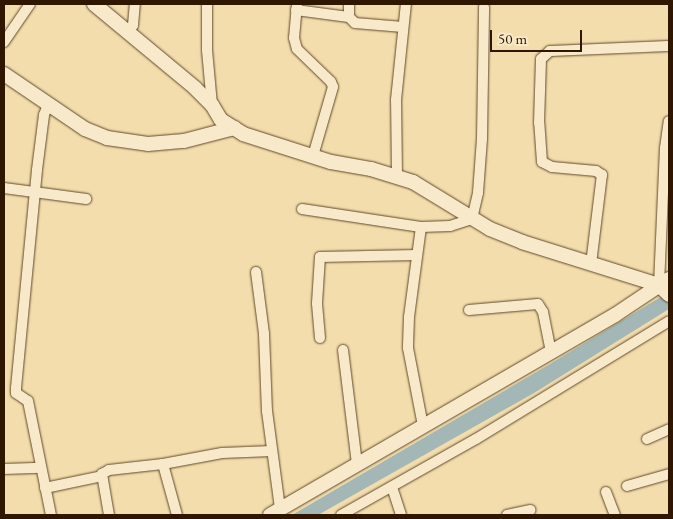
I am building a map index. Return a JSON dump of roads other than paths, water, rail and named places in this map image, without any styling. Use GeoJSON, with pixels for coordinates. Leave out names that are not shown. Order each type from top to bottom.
{"type":"FeatureCollection","features":[{"type":"Feature","properties":{"kind":"street"},"geometry":{"type":"LineString","coordinates":[[4,42],[30,4]]}},
{"type":"Feature","properties":{"kind":"street"},"geometry":{"type":"LineString","coordinates":[[94,4],[166,62],[212,105],[222,120],[244,134],[313,156],[413,182],[472,219],[522,242],[666,287]]}},
{"type":"Feature","properties":{"kind":"street"},"geometry":{"type":"LineString","coordinates":[[130,32],[133,25],[135,4]]}},
{"type":"Feature","properties":{"kind":"street"},"geometry":{"type":"LineString","coordinates":[[207,4],[207,50],[212,105]]}},
{"type":"Feature","properties":{"kind":"street"},"geometry":{"type":"LineString","coordinates":[[349,4],[349,17],[351,21],[360,24],[403,27]]}},
{"type":"Feature","properties":{"kind":"street"},"geometry":{"type":"LineString","coordinates":[[397,177],[396,100],[406,4]]}},
{"type":"Feature","properties":{"kind":"street"},"geometry":{"type":"LineString","coordinates":[[313,156],[333,87],[331,82],[297,48],[294,38],[297,7],[349,17]]}},
{"type":"Feature","properties":{"kind":"street"},"geometry":{"type":"LineString","coordinates":[[472,219],[478,192],[482,139],[484,7]]}},
{"type":"Feature","properties":{"kind":"street"},"geometry":{"type":"LineString","coordinates":[[591,264],[602,175],[596,171],[552,167],[542,162],[539,123],[541,59],[550,51],[669,46]]}},
{"type":"Feature","properties":{"kind":"street"},"geometry":{"type":"LineString","coordinates":[[4,74],[85,129],[108,138],[148,144],[184,141],[234,128]]}},
{"type":"Feature","properties":{"kind":"street"},"geometry":{"type":"LineString","coordinates":[[48,105],[44,115],[34,192],[16,393],[28,401],[50,515]]}},
{"type":"Feature","properties":{"kind":"street"},"geometry":{"type":"LineString","coordinates":[[666,287],[667,148],[669,121]]}},
{"type":"Feature","properties":{"kind":"street"},"geometry":{"type":"LineString","coordinates":[[4,188],[86,199]]}},
{"type":"Feature","properties":{"kind":"street"},"geometry":{"type":"LineString","coordinates":[[302,209],[421,227],[444,227],[472,219]]}},
{"type":"Feature","properties":{"kind":"street"},"geometry":{"type":"LineString","coordinates":[[421,227],[409,324],[408,348],[423,426]]}},
{"type":"Feature","properties":{"kind":"street"},"geometry":{"type":"LineString","coordinates":[[320,338],[318,302],[320,257],[417,255]]}},
{"type":"Feature","properties":{"kind":"street"},"geometry":{"type":"LineString","coordinates":[[256,272],[264,334],[267,411],[272,451],[275,512],[666,287]]}},
{"type":"Feature","properties":{"kind":"street"},"geometry":{"type":"LineString","coordinates":[[469,310],[538,304],[543,312],[551,352]]}},
{"type":"Feature","properties":{"kind":"street"},"geometry":{"type":"LineString","coordinates":[[341,515],[392,487],[669,321]]}},
{"type":"Feature","properties":{"kind":"street"},"geometry":{"type":"LineString","coordinates":[[343,350],[358,464]]}},
{"type":"Feature","properties":{"kind":"street"},"geometry":{"type":"LineString","coordinates":[[646,439],[669,429]]}},
{"type":"Feature","properties":{"kind":"street"},"geometry":{"type":"LineString","coordinates":[[45,488],[102,476],[108,470],[163,464],[222,453],[272,451]]}},
{"type":"Feature","properties":{"kind":"street"},"geometry":{"type":"LineString","coordinates":[[163,464],[177,515]]}},
{"type":"Feature","properties":{"kind":"street"},"geometry":{"type":"LineString","coordinates":[[4,469],[41,468]]}},
{"type":"Feature","properties":{"kind":"street"},"geometry":{"type":"LineString","coordinates":[[627,486],[669,474]]}},
{"type":"Feature","properties":{"kind":"street"},"geometry":{"type":"LineString","coordinates":[[102,476],[109,515]]}},
{"type":"Feature","properties":{"kind":"street"},"geometry":{"type":"LineString","coordinates":[[392,487],[401,515]]}},
{"type":"Feature","properties":{"kind":"street"},"geometry":{"type":"LineString","coordinates":[[606,492],[615,515]]}},
{"type":"Feature","properties":{"kind":"street"},"geometry":{"type":"LineString","coordinates":[[507,515],[530,510]]}}]}
